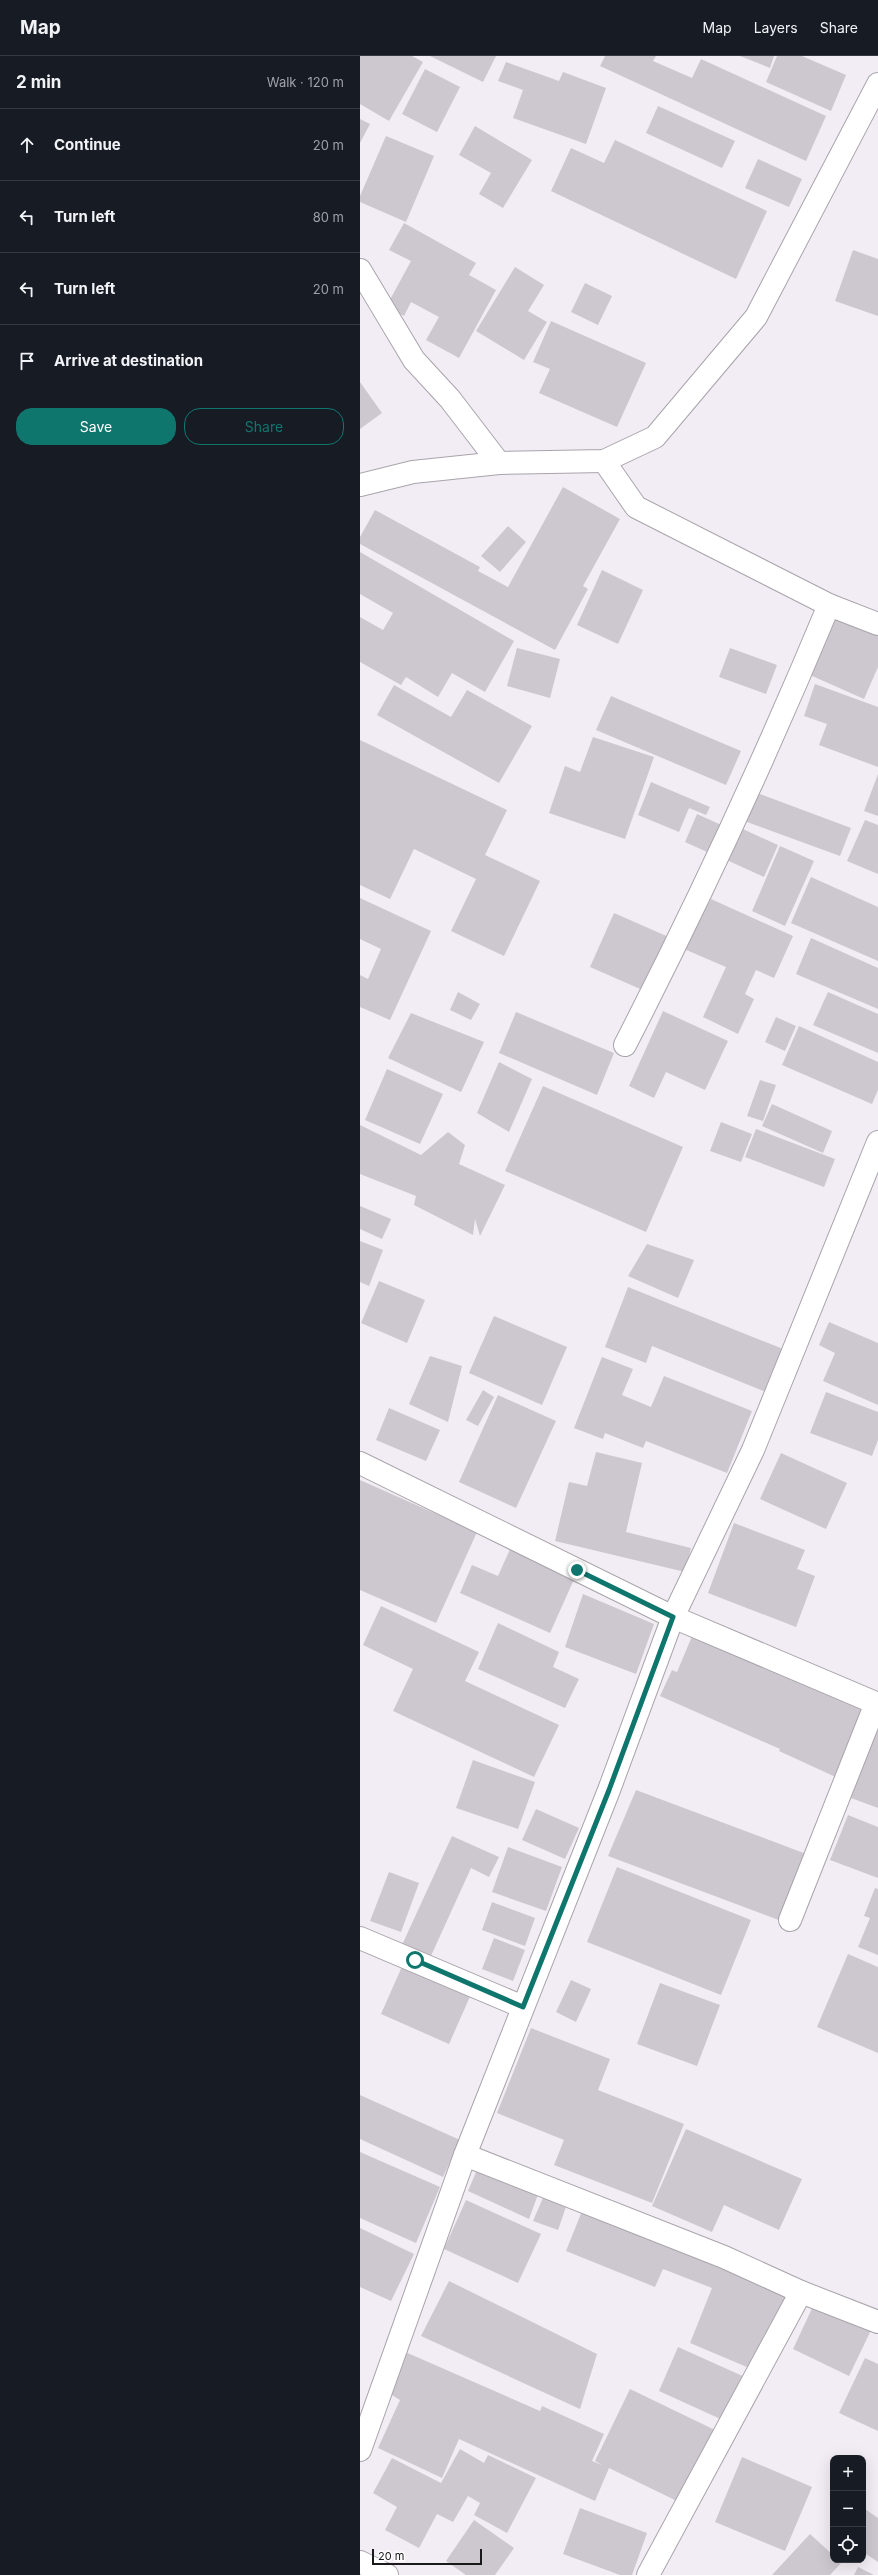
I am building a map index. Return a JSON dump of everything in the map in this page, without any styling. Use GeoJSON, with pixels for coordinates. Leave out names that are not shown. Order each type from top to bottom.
{"type":"FeatureCollection","features":[{"type":"Feature","properties":{"kind":"street"},"geometry":{"type":"LineString","coordinates":[[360,484],[413,472],[499,463],[604,461],[655,438],[756,317],[878,84]]}},
{"type":"Feature","properties":{"kind":"street"},"geometry":{"type":"LineString","coordinates":[[360,270],[414,360],[450,399],[499,463]]}},
{"type":"Feature","properties":{"kind":"street"},"geometry":{"type":"LineString","coordinates":[[604,461],[636,507],[829,605],[878,624]]}},
{"type":"Feature","properties":{"kind":"street"},"geometry":{"type":"LineString","coordinates":[[625,1045],[695,905],[782,718],[829,605]]}},
{"type":"Feature","properties":{"kind":"street"},"geometry":{"type":"LineString","coordinates":[[360,2450],[465,2155],[609,1790],[673,1617],[752,1450],[878,1142]]}},
{"type":"Feature","properties":{"kind":"street"},"geometry":{"type":"LineString","coordinates":[[360,1463],[673,1617],[877,1704],[790,1920]]}},
{"type":"Feature","properties":{"kind":"street"},"geometry":{"type":"LineString","coordinates":[[360,1938],[523,2007]]}},
{"type":"Feature","properties":{"kind":"street"},"geometry":{"type":"LineString","coordinates":[[465,2155],[724,2257],[801,2292],[878,2322]]}},
{"type":"Feature","properties":{"kind":"street"},"geometry":{"type":"LineString","coordinates":[[648,2575],[801,2292]]}},
{"type":"Feature","properties":{"kind":"street"},"geometry":{"type":"LineString","coordinates":[[360,2562],[387,2575]]}},
{"type":"Feature","properties":{"kind":"building"},"geometry":{"type":"Polygon","coordinates":[[[360,56],[412,56],[423,62],[389,121],[360,104],[360,56]]]}},
{"type":"Feature","properties":{"kind":"building"},"geometry":{"type":"Polygon","coordinates":[[[430,56],[496,56],[483,82],[430,56]]]}},
{"type":"Feature","properties":{"kind":"building"},"geometry":{"type":"Polygon","coordinates":[[[605,56],[656,56],[653,61],[692,78],[701,59],[826,116],[806,161],[600,66],[605,56]]]}},
{"type":"Feature","properties":{"kind":"building"},"geometry":{"type":"Polygon","coordinates":[[[740,56],[774,56],[770,68],[740,56]]]}},
{"type":"Feature","properties":{"kind":"building"},"geometry":{"type":"Polygon","coordinates":[[[777,56],[802,56],[846,75],[831,111],[766,82],[777,56]]]}},
{"type":"Feature","properties":{"kind":"building"},"geometry":{"type":"Polygon","coordinates":[[[506,62],[559,81],[563,72],[606,88],[586,144],[513,118],[523,90],[498,81],[506,62]]]}},
{"type":"Feature","properties":{"kind":"building"},"geometry":{"type":"Polygon","coordinates":[[[425,69],[460,87],[437,132],[402,114],[425,69]]]}},
{"type":"Feature","properties":{"kind":"building"},"geometry":{"type":"Polygon","coordinates":[[[658,106],[735,141],[722,168],[646,133],[658,106]]]}},
{"type":"Feature","properties":{"kind":"building"},"geometry":{"type":"Polygon","coordinates":[[[360,119],[370,124],[360,143],[360,119]]]}},
{"type":"Feature","properties":{"kind":"building"},"geometry":{"type":"Polygon","coordinates":[[[475,126],[532,160],[503,208],[479,194],[491,173],[459,155],[475,126]]]}},
{"type":"Feature","properties":{"kind":"building"},"geometry":{"type":"Polygon","coordinates":[[[386,136],[434,156],[406,222],[360,202],[360,196],[386,136]]]}},
{"type":"Feature","properties":{"kind":"building"},"geometry":{"type":"Polygon","coordinates":[[[615,140],[767,211],[736,279],[551,191],[571,148],[604,163],[615,140]]]}},
{"type":"Feature","properties":{"kind":"building"},"geometry":{"type":"Polygon","coordinates":[[[758,159],[802,179],[789,207],[745,188],[758,159]]]}},
{"type":"Feature","properties":{"kind":"building"},"geometry":{"type":"Polygon","coordinates":[[[404,223],[476,263],[469,275],[496,290],[459,358],[426,340],[439,317],[411,302],[404,316],[386,307],[411,261],[389,250],[404,223]]]}},
{"type":"Feature","properties":{"kind":"building"},"geometry":{"type":"Polygon","coordinates":[[[853,250],[878,259],[878,316],[835,301],[853,250]]]}},
{"type":"Feature","properties":{"kind":"building"},"geometry":{"type":"Polygon","coordinates":[[[515,267],[544,285],[528,311],[547,322],[524,360],[476,331],[515,267]]]}},
{"type":"Feature","properties":{"kind":"building"},"geometry":{"type":"Polygon","coordinates":[[[585,283],[612,296],[598,325],[571,312],[585,283]]]}},
{"type":"Feature","properties":{"kind":"building"},"geometry":{"type":"Polygon","coordinates":[[[551,321],[646,363],[617,427],[539,393],[550,369],[533,362],[551,321]]]}},
{"type":"Feature","properties":{"kind":"building"},"geometry":{"type":"Polygon","coordinates":[[[360,382],[382,413],[360,429],[360,382]]]}},
{"type":"Feature","properties":{"kind":"building"},"geometry":{"type":"Polygon","coordinates":[[[563,487],[620,519],[583,586],[588,589],[555,650],[360,544],[360,537],[375,510],[480,567],[478,571],[508,587],[563,487]]]}},
{"type":"Feature","properties":{"kind":"building"},"geometry":{"type":"Polygon","coordinates":[[[508,526],[526,542],[500,572],[481,556],[508,526]]]}},
{"type":"Feature","properties":{"kind":"building"},"geometry":{"type":"Polygon","coordinates":[[[360,552],[514,641],[485,692],[452,673],[438,697],[406,677],[401,685],[360,662],[360,617],[383,630],[393,613],[360,594],[360,552]]]}},
{"type":"Feature","properties":{"kind":"building"},"geometry":{"type":"Polygon","coordinates":[[[602,570],[643,590],[618,644],[577,625],[602,570]]]}},
{"type":"Feature","properties":{"kind":"building"},"geometry":{"type":"Polygon","coordinates":[[[833,605],[878,625],[878,667],[864,699],[810,675],[833,605]]]}},
{"type":"Feature","properties":{"kind":"building"},"geometry":{"type":"Polygon","coordinates":[[[517,648],[560,659],[550,698],[507,686],[517,648]]]}},
{"type":"Feature","properties":{"kind":"building"},"geometry":{"type":"Polygon","coordinates":[[[730,648],[777,665],[766,694],[719,677],[730,648]]]}},
{"type":"Feature","properties":{"kind":"building"},"geometry":{"type":"Polygon","coordinates":[[[815,684],[878,707],[878,767],[819,745],[827,724],[804,716],[815,684]]]}},
{"type":"Feature","properties":{"kind":"building"},"geometry":{"type":"Polygon","coordinates":[[[394,685],[451,717],[467,690],[532,726],[499,783],[377,715],[394,685]]]}},
{"type":"Feature","properties":{"kind":"building"},"geometry":{"type":"Polygon","coordinates":[[[611,696],[741,751],[726,785],[596,730],[611,696]]]}},
{"type":"Feature","properties":{"kind":"building"},"geometry":{"type":"Polygon","coordinates":[[[593,737],[654,757],[625,839],[549,813],[565,766],[580,772],[593,737]]]}},
{"type":"Feature","properties":{"kind":"building"},"geometry":{"type":"Polygon","coordinates":[[[360,740],[507,810],[485,855],[540,881],[504,956],[451,931],[476,879],[414,849],[390,899],[360,885],[360,740]]]}},
{"type":"Feature","properties":{"kind":"building"},"geometry":{"type":"Polygon","coordinates":[[[878,774],[878,816],[864,811],[878,774]]]}},
{"type":"Feature","properties":{"kind":"building"},"geometry":{"type":"Polygon","coordinates":[[[651,782],[710,807],[706,815],[689,808],[679,832],[638,815],[651,782]]]}},
{"type":"Feature","properties":{"kind":"building"},"geometry":{"type":"Polygon","coordinates":[[[749,790],[851,828],[840,856],[739,819],[749,790]]]}},
{"type":"Feature","properties":{"kind":"building"},"geometry":{"type":"Polygon","coordinates":[[[697,814],[728,828],[716,856],[685,842],[697,814]]]}},
{"type":"Feature","properties":{"kind":"building"},"geometry":{"type":"Polygon","coordinates":[[[865,820],[878,825],[878,874],[847,861],[865,820]]]}},
{"type":"Feature","properties":{"kind":"building"},"geometry":{"type":"Polygon","coordinates":[[[734,825],[778,845],[764,877],[720,857],[734,825]]]}},
{"type":"Feature","properties":{"kind":"building"},"geometry":{"type":"Polygon","coordinates":[[[780,846],[814,861],[785,926],[752,911],[780,846]]]}},
{"type":"Feature","properties":{"kind":"building"},"geometry":{"type":"Polygon","coordinates":[[[811,877],[878,907],[878,961],[791,923],[811,877]]]}},
{"type":"Feature","properties":{"kind":"building"},"geometry":{"type":"Polygon","coordinates":[[[360,898],[431,931],[390,1020],[360,1007],[360,975],[368,979],[381,949],[360,939],[360,898]]]}},
{"type":"Feature","properties":{"kind":"building"},"geometry":{"type":"Polygon","coordinates":[[[711,899],[793,936],[774,978],[756,970],[745,994],[754,999],[738,1034],[703,1017],[726,967],[684,949],[711,899]]]}},
{"type":"Feature","properties":{"kind":"building"},"geometry":{"type":"Polygon","coordinates":[[[614,913],[671,938],[647,992],[590,967],[614,913]]]}},
{"type":"Feature","properties":{"kind":"building"},"geometry":{"type":"Polygon","coordinates":[[[811,938],[878,968],[878,1009],[796,974],[811,938]]]}},
{"type":"Feature","properties":{"kind":"building"},"geometry":{"type":"Polygon","coordinates":[[[458,992],[480,1004],[471,1020],[450,1010],[458,992]]]}},
{"type":"Feature","properties":{"kind":"building"},"geometry":{"type":"Polygon","coordinates":[[[828,992],[878,1014],[878,1053],[813,1025],[828,992]]]}},
{"type":"Feature","properties":{"kind":"building"},"geometry":{"type":"Polygon","coordinates":[[[663,1011],[728,1041],[705,1090],[666,1072],[654,1098],[629,1086],[663,1011]]]}},
{"type":"Feature","properties":{"kind":"building"},"geometry":{"type":"Polygon","coordinates":[[[516,1012],[614,1053],[597,1095],[499,1053],[516,1012]]]}},
{"type":"Feature","properties":{"kind":"building"},"geometry":{"type":"Polygon","coordinates":[[[411,1013],[484,1042],[461,1092],[388,1058],[411,1013]]]}},
{"type":"Feature","properties":{"kind":"building"},"geometry":{"type":"Polygon","coordinates":[[[776,1017],[796,1026],[785,1051],[765,1042],[776,1017]]]}},
{"type":"Feature","properties":{"kind":"building"},"geometry":{"type":"Polygon","coordinates":[[[799,1026],[878,1062],[878,1090],[872,1104],[782,1065],[799,1026]]]}},
{"type":"Feature","properties":{"kind":"building"},"geometry":{"type":"Polygon","coordinates":[[[499,1062],[532,1079],[509,1132],[477,1113],[499,1062]]]}},
{"type":"Feature","properties":{"kind":"building"},"geometry":{"type":"Polygon","coordinates":[[[387,1069],[443,1094],[420,1144],[365,1120],[387,1069]]]}},
{"type":"Feature","properties":{"kind":"building"},"geometry":{"type":"Polygon","coordinates":[[[760,1080],[776,1085],[763,1121],[747,1116],[760,1080]]]}},
{"type":"Feature","properties":{"kind":"building"},"geometry":{"type":"Polygon","coordinates":[[[543,1086],[683,1147],[646,1232],[505,1171],[543,1086]]]}},
{"type":"Feature","properties":{"kind":"building"},"geometry":{"type":"Polygon","coordinates":[[[772,1104],[832,1131],[823,1153],[762,1126],[772,1104]]]}},
{"type":"Feature","properties":{"kind":"building"},"geometry":{"type":"Polygon","coordinates":[[[721,1122],[752,1134],[741,1162],[710,1151],[721,1122]]]}},
{"type":"Feature","properties":{"kind":"building"},"geometry":{"type":"Polygon","coordinates":[[[360,1125],[421,1155],[448,1132],[465,1145],[459,1164],[505,1185],[480,1236],[475,1219],[473,1235],[414,1205],[416,1196],[360,1174],[360,1125]]]}},
{"type":"Feature","properties":{"kind":"building"},"geometry":{"type":"Polygon","coordinates":[[[756,1129],[835,1159],[824,1187],[745,1157],[756,1129]]]}},
{"type":"Feature","properties":{"kind":"building"},"geometry":{"type":"Polygon","coordinates":[[[360,1206],[391,1219],[382,1239],[360,1229],[360,1206]]]}},
{"type":"Feature","properties":{"kind":"building"},"geometry":{"type":"Polygon","coordinates":[[[360,1241],[383,1250],[369,1286],[360,1282],[360,1241]]]}},
{"type":"Feature","properties":{"kind":"building"},"geometry":{"type":"Polygon","coordinates":[[[647,1244],[694,1260],[678,1298],[628,1276],[647,1244]]]}},
{"type":"Feature","properties":{"kind":"building"},"geometry":{"type":"Polygon","coordinates":[[[379,1281],[425,1300],[407,1343],[361,1323],[379,1281]]]}},
{"type":"Feature","properties":{"kind":"building"},"geometry":{"type":"Polygon","coordinates":[[[628,1287],[783,1349],[766,1392],[652,1346],[646,1363],[605,1347],[628,1287]]]}},
{"type":"Feature","properties":{"kind":"building"},"geometry":{"type":"Polygon","coordinates":[[[494,1316],[567,1347],[542,1405],[469,1373],[494,1316]]]}},
{"type":"Feature","properties":{"kind":"building"},"geometry":{"type":"Polygon","coordinates":[[[829,1322],[878,1343],[878,1405],[823,1381],[835,1353],[819,1345],[829,1322]]]}},
{"type":"Feature","properties":{"kind":"building"},"geometry":{"type":"Polygon","coordinates":[[[430,1356],[462,1366],[448,1422],[409,1404],[430,1356]]]}},
{"type":"Feature","properties":{"kind":"building"},"geometry":{"type":"Polygon","coordinates":[[[602,1357],[633,1369],[622,1395],[651,1407],[664,1376],[752,1411],[727,1473],[646,1441],[643,1448],[605,1433],[603,1439],[574,1428],[602,1357]]]}},
{"type":"Feature","properties":{"kind":"building"},"geometry":{"type":"Polygon","coordinates":[[[483,1390],[494,1397],[478,1426],[466,1420],[483,1390]]]}},
{"type":"Feature","properties":{"kind":"building"},"geometry":{"type":"Polygon","coordinates":[[[826,1392],[878,1412],[878,1440],[872,1456],[810,1433],[826,1392]]]}},
{"type":"Feature","properties":{"kind":"building"},"geometry":{"type":"Polygon","coordinates":[[[498,1395],[556,1421],[516,1508],[459,1482],[498,1395]]]}},
{"type":"Feature","properties":{"kind":"building"},"geometry":{"type":"Polygon","coordinates":[[[389,1408],[440,1430],[426,1461],[376,1440],[389,1408]]]}},
{"type":"Feature","properties":{"kind":"building"},"geometry":{"type":"Polygon","coordinates":[[[596,1452],[642,1463],[626,1532],[691,1548],[685,1572],[555,1541],[569,1482],[587,1486],[596,1452]]]}},
{"type":"Feature","properties":{"kind":"building"},"geometry":{"type":"Polygon","coordinates":[[[781,1453],[847,1483],[826,1529],[760,1499],[781,1453]]]}},
{"type":"Feature","properties":{"kind":"building"},"geometry":{"type":"Polygon","coordinates":[[[360,1480],[477,1532],[436,1623],[360,1590],[360,1480]]]}},
{"type":"Feature","properties":{"kind":"building"},"geometry":{"type":"Polygon","coordinates":[[[734,1523],[805,1550],[797,1569],[815,1576],[796,1627],[708,1593],[734,1523]]]}},
{"type":"Feature","properties":{"kind":"building"},"geometry":{"type":"Polygon","coordinates":[[[511,1547],[576,1575],[550,1633],[460,1593],[472,1565],[498,1576],[511,1547]]]}},
{"type":"Feature","properties":{"kind":"building"},"geometry":{"type":"Polygon","coordinates":[[[583,1594],[654,1624],[636,1674],[565,1647],[583,1594]]]}},
{"type":"Feature","properties":{"kind":"building"},"geometry":{"type":"Polygon","coordinates":[[[381,1606],[479,1652],[465,1681],[559,1725],[534,1777],[393,1711],[413,1669],[363,1645],[381,1606]]]}},
{"type":"Feature","properties":{"kind":"building"},"geometry":{"type":"Polygon","coordinates":[[[498,1623],[559,1652],[553,1667],[579,1679],[565,1708],[478,1669],[498,1623]]]}},
{"type":"Feature","properties":{"kind":"building"},"geometry":{"type":"Polygon","coordinates":[[[693,1634],[868,1707],[840,1779],[779,1751],[780,1749],[660,1696],[672,1670],[677,1672],[693,1634]]]}},
{"type":"Feature","properties":{"kind":"building"},"geometry":{"type":"Polygon","coordinates":[[[878,1726],[878,1808],[851,1798],[878,1726]]]}},
{"type":"Feature","properties":{"kind":"building"},"geometry":{"type":"Polygon","coordinates":[[[473,1760],[535,1782],[518,1829],[456,1808],[473,1760]]]}},
{"type":"Feature","properties":{"kind":"building"},"geometry":{"type":"Polygon","coordinates":[[[636,1790],[809,1855],[784,1922],[608,1856],[636,1790]]]}},
{"type":"Feature","properties":{"kind":"building"},"geometry":{"type":"Polygon","coordinates":[[[536,1809],[579,1828],[565,1859],[522,1840],[536,1809]]]}},
{"type":"Feature","properties":{"kind":"building"},"geometry":{"type":"Polygon","coordinates":[[[848,1815],[878,1827],[878,1878],[830,1860],[848,1815]]]}},
{"type":"Feature","properties":{"kind":"building"},"geometry":{"type":"Polygon","coordinates":[[[452,1836],[499,1857],[489,1877],[471,1868],[430,1958],[402,1945],[452,1836]]]}},
{"type":"Feature","properties":{"kind":"building"},"geometry":{"type":"Polygon","coordinates":[[[508,1847],[562,1867],[546,1911],[492,1892],[508,1847]]]}},
{"type":"Feature","properties":{"kind":"building"},"geometry":{"type":"Polygon","coordinates":[[[617,1867],[751,1920],[721,1995],[587,1942],[617,1867]]]}},
{"type":"Feature","properties":{"kind":"building"},"geometry":{"type":"Polygon","coordinates":[[[389,1872],[419,1883],[401,1932],[370,1921],[389,1872]]]}},
{"type":"Feature","properties":{"kind":"building"},"geometry":{"type":"Polygon","coordinates":[[[875,1888],[878,1889],[878,1955],[858,1947],[870,1918],[864,1916],[875,1888]]]}},
{"type":"Feature","properties":{"kind":"building"},"geometry":{"type":"Polygon","coordinates":[[[492,1902],[535,1918],[525,1946],[482,1930],[492,1902]]]}},
{"type":"Feature","properties":{"kind":"building"},"geometry":{"type":"Polygon","coordinates":[[[494,1938],[525,1950],[513,1981],[482,1969],[494,1938]]]}},
{"type":"Feature","properties":{"kind":"building"},"geometry":{"type":"Polygon","coordinates":[[[848,1954],[878,1967],[878,2053],[817,2027],[848,1954]]]}},
{"type":"Feature","properties":{"kind":"building"},"geometry":{"type":"Polygon","coordinates":[[[404,1962],[472,1992],[449,2044],[381,2014],[404,1962]]]}},
{"type":"Feature","properties":{"kind":"building"},"geometry":{"type":"Polygon","coordinates":[[[571,1980],[591,1989],[576,2022],[556,2012],[571,1980]]]}},
{"type":"Feature","properties":{"kind":"building"},"geometry":{"type":"Polygon","coordinates":[[[660,1983],[720,2005],[697,2066],[637,2044],[660,1983]]]}},
{"type":"Feature","properties":{"kind":"building"},"geometry":{"type":"Polygon","coordinates":[[[531,2028],[610,2059],[598,2090],[684,2124],[652,2203],[554,2165],[564,2140],[497,2113],[531,2028]]]}},
{"type":"Feature","properties":{"kind":"building"},"geometry":{"type":"Polygon","coordinates":[[[360,2095],[460,2140],[443,2177],[360,2139],[360,2095]]]}},
{"type":"Feature","properties":{"kind":"building"},"geometry":{"type":"Polygon","coordinates":[[[686,2129],[802,2179],[779,2230],[724,2205],[712,2232],[652,2206],[686,2129]]]}},
{"type":"Feature","properties":{"kind":"building"},"geometry":{"type":"Polygon","coordinates":[[[360,2152],[440,2187],[416,2243],[360,2218],[360,2152]]]}},
{"type":"Feature","properties":{"kind":"building"},"geometry":{"type":"Polygon","coordinates":[[[479,2165],[540,2189],[529,2219],[468,2191],[479,2165]]]}},
{"type":"Feature","properties":{"kind":"building"},"geometry":{"type":"Polygon","coordinates":[[[545,2193],[568,2201],[558,2230],[533,2221],[545,2193]]]}},
{"type":"Feature","properties":{"kind":"building"},"geometry":{"type":"Polygon","coordinates":[[[466,2200],[541,2234],[518,2283],[444,2249],[466,2200]]]}},
{"type":"Feature","properties":{"kind":"building"},"geometry":{"type":"Polygon","coordinates":[[[584,2206],[793,2298],[754,2370],[690,2343],[712,2288],[663,2269],[655,2287],[566,2251],[584,2206]]]}},
{"type":"Feature","properties":{"kind":"building"},"geometry":{"type":"Polygon","coordinates":[[[360,2228],[414,2254],[391,2301],[360,2287],[360,2228]]]}},
{"type":"Feature","properties":{"kind":"building"},"geometry":{"type":"Polygon","coordinates":[[[449,2281],[597,2354],[580,2409],[421,2336],[449,2281]]]}},
{"type":"Feature","properties":{"kind":"building"},"geometry":{"type":"Polygon","coordinates":[[[816,2300],[873,2326],[849,2376],[793,2349],[816,2300]]]}},
{"type":"Feature","properties":{"kind":"building"},"geometry":{"type":"Polygon","coordinates":[[[678,2347],[747,2378],[727,2422],[659,2391],[678,2347]]]}},
{"type":"Feature","properties":{"kind":"building"},"geometry":{"type":"Polygon","coordinates":[[[403,2351],[540,2411],[542,2406],[604,2434],[592,2461],[602,2465],[595,2461],[630,2389],[717,2431],[681,2503],[609,2468],[595,2501],[459,2439],[442,2478],[378,2448],[400,2400],[387,2392],[403,2351]]]}},
{"type":"Feature","properties":{"kind":"building"},"geometry":{"type":"Polygon","coordinates":[[[865,2358],[878,2364],[878,2431],[839,2413],[865,2358]]]}},
{"type":"Feature","properties":{"kind":"building"},"geometry":{"type":"Polygon","coordinates":[[[460,2449],[484,2463],[488,2455],[536,2478],[507,2533],[474,2515],[480,2503],[468,2496],[453,2522],[437,2514],[419,2548],[385,2530],[397,2507],[373,2493],[392,2458],[441,2483],[460,2449]]]}},
{"type":"Feature","properties":{"kind":"building"},"geometry":{"type":"Polygon","coordinates":[[[742,2457],[812,2487],[785,2551],[715,2522],[742,2457]]]}},
{"type":"Feature","properties":{"kind":"building"},"geometry":{"type":"Polygon","coordinates":[[[580,2508],[647,2533],[632,2575],[620,2575],[563,2554],[580,2508]]]}},
{"type":"Feature","properties":{"kind":"building"},"geometry":{"type":"Polygon","coordinates":[[[866,2510],[878,2518],[878,2562],[866,2554],[866,2510]]]}},
{"type":"Feature","properties":{"kind":"building"},"geometry":{"type":"Polygon","coordinates":[[[474,2520],[514,2548],[495,2575],[466,2575],[446,2561],[474,2520]]]}},
{"type":"Feature","properties":{"kind":"building"},"geometry":{"type":"Polygon","coordinates":[[[810,2534],[830,2552],[830,2563],[841,2563],[830,2575],[772,2575],[810,2534]]]}},
{"type":"Feature","properties":{"kind":"building"},"geometry":{"type":"Polygon","coordinates":[[[858,2567],[874,2575],[854,2575],[858,2567]]]}},
{"type":"Feature","properties":{"kind":"route"},"geometry":{"type":"LineString","coordinates":[[415,1960],[523,2007],[609,1790],[673,1617],[577,1570]]}}]}
